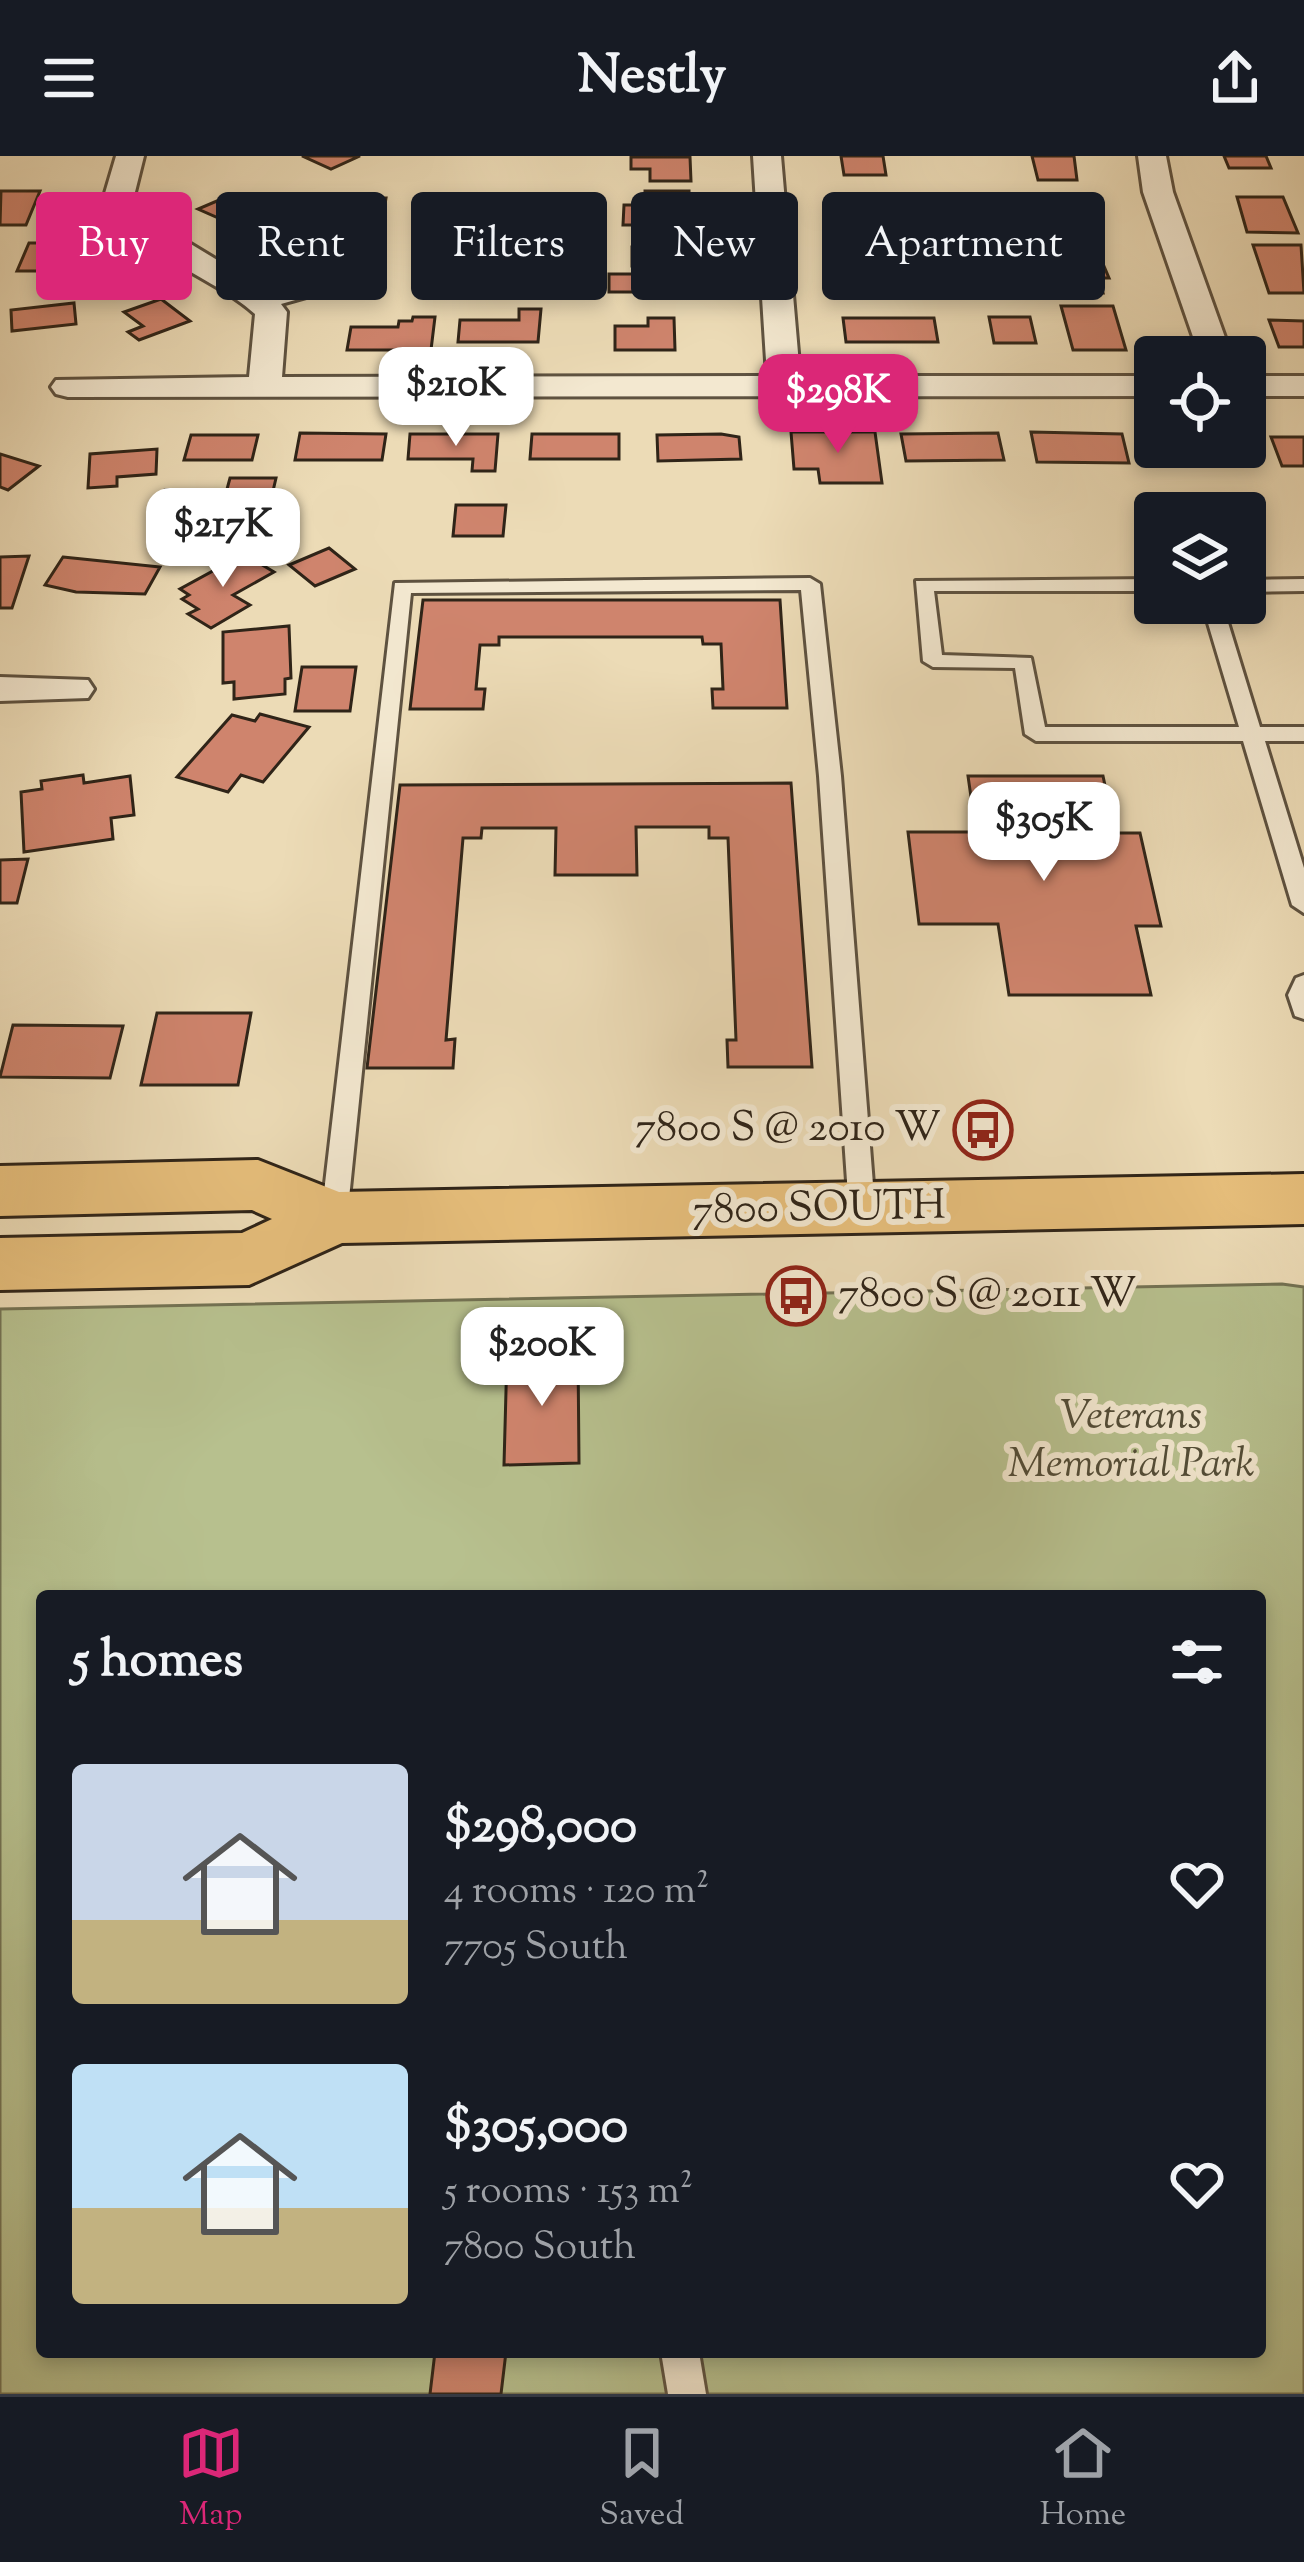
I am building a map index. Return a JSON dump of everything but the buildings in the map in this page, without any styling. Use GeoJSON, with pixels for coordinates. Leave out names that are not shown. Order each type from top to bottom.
{"type":"FeatureCollection","features":[{"type":"Feature","properties":{"kind":"main road","name":"7800 SOUTH"},"geometry":{"type":"LineString","coordinates":[[0,1191],[258,1185],[334,1218],[1304,1199]]}},
{"type":"Feature","properties":{"kind":"main road","name":"7800 SOUTH"},"geometry":{"type":"LineString","coordinates":[[0,1264],[249,1259],[334,1218]]}},
{"type":"Feature","properties":{"kind":"street"},"geometry":{"type":"LineString","coordinates":[[130,156],[118,200],[125,217],[216,272]]}},
{"type":"Feature","properties":{"kind":"street"},"geometry":{"type":"LineString","coordinates":[[767,156],[784,387]]}},
{"type":"Feature","properties":{"kind":"street"},"geometry":{"type":"LineString","coordinates":[[1152,156],[1158,193],[1209,336]]}},
{"type":"Feature","properties":{"kind":"street"},"geometry":{"type":"LineString","coordinates":[[262,300],[273,324],[264,388]]}},
{"type":"Feature","properties":{"kind":"street"},"geometry":{"type":"LineString","coordinates":[[68,387],[1134,386]]}},
{"type":"Feature","properties":{"kind":"street"},"geometry":{"type":"LineString","coordinates":[[1266,386],[1304,386]]}},
{"type":"Feature","properties":{"kind":"street"},"geometry":{"type":"LineString","coordinates":[[0,689],[74,689]]}},
{"type":"Feature","properties":{"kind":"lane"},"geometry":{"type":"LineString","coordinates":[[334,1218],[402,587],[810,584],[830,776],[862,1210]]}},
{"type":"Feature","properties":{"kind":"lane"},"geometry":{"type":"LineString","coordinates":[[1134,585],[923,585],[933,662],[1024,662],[1036,734],[1304,734]]}},
{"type":"Feature","properties":{"kind":"lane"},"geometry":{"type":"LineString","coordinates":[[1266,586],[1304,586]]}},
{"type":"Feature","properties":{"kind":"lane"},"geometry":{"type":"LineString","coordinates":[[1218,624],[1304,905]]}},
{"type":"Feature","properties":{"kind":"lane"},"geometry":{"type":"LineString","coordinates":[[1304,984],[1300,995],[1304,1010]]}},
{"type":"Feature","properties":{"kind":"lane"},"geometry":{"type":"LineString","coordinates":[[681,2358],[687,2394]]}},
{"type":"Feature","properties":{"kind":"green space","name":"Veterans Memorial Park"},"geometry":{"type":"Polygon","coordinates":[[[1304,1287],[1304,2394],[0,2394],[0,1309],[1304,1287]]]}},
{"type":"Feature","properties":{"kind":"place","name":"7800 S @ 2010 W"},"geometry":{"type":"Point","coordinates":[983,1130]}},
{"type":"Feature","properties":{"kind":"place","name":"7800 S @ 2011 W"},"geometry":{"type":"Point","coordinates":[796,1296]}}]}
